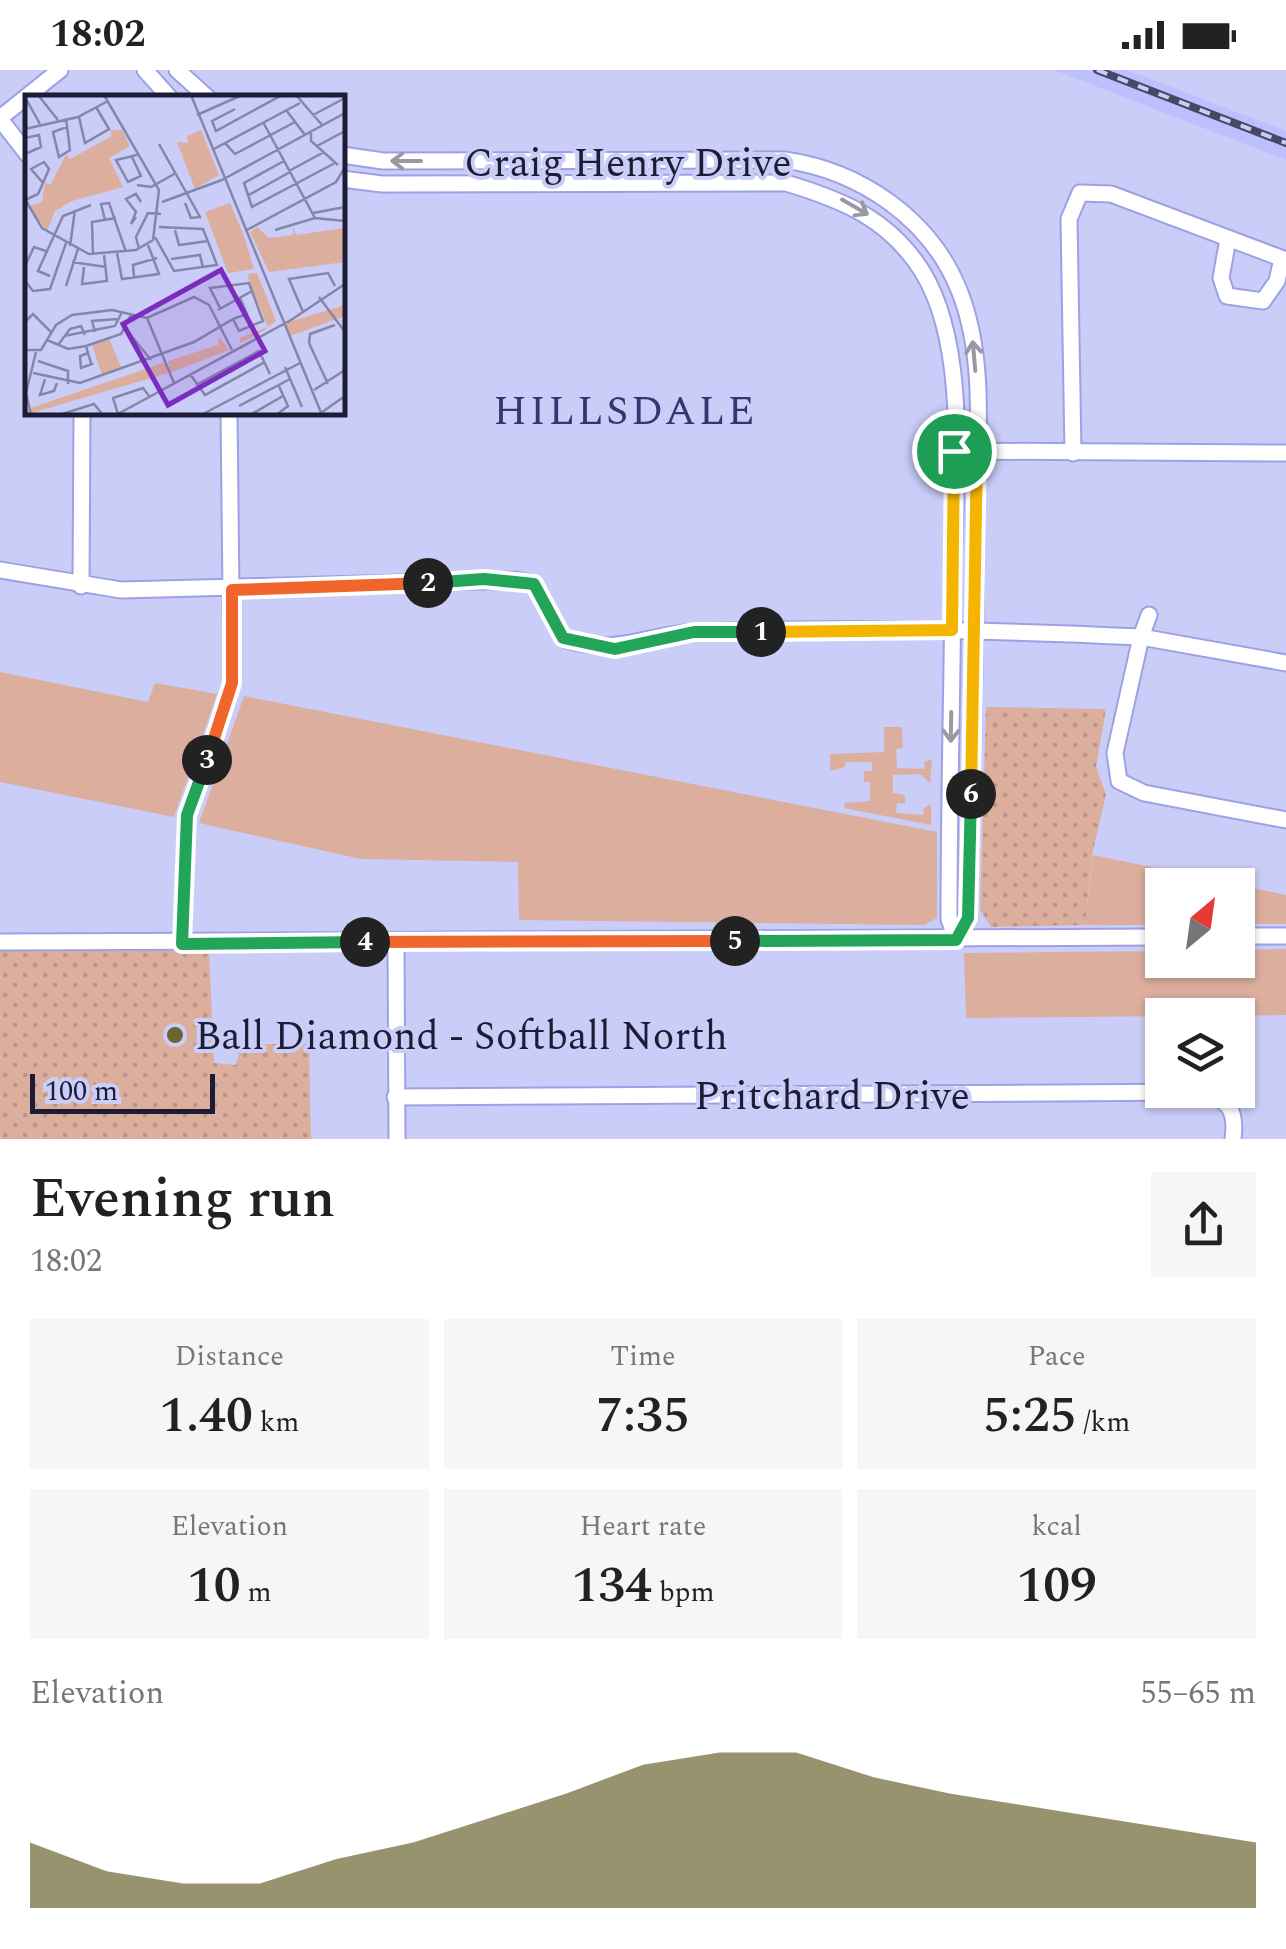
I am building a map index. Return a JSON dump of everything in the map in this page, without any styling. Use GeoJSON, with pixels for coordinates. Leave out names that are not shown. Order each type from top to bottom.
{"type":"FeatureCollection","features":[{"type":"Feature","properties":{"kind":"street"},"geometry":{"type":"LineString","coordinates":[[29,95],[60,70]]}},
{"type":"Feature","properties":{"kind":"street"},"geometry":{"type":"LineString","coordinates":[[145,70],[167,95]]}},
{"type":"Feature","properties":{"kind":"street"},"geometry":{"type":"LineString","coordinates":[[177,70],[205,95]]}},
{"type":"Feature","properties":{"kind":"street"},"geometry":{"type":"LineString","coordinates":[[25,98],[0,118],[25,152]]}},
{"type":"Feature","properties":{"kind":"street","name":"Craig Henry Drive"},"geometry":{"type":"LineString","coordinates":[[345,155],[383,161],[786,160],[822,166],[875,190],[900,210],[941,257],[958,288],[975,358],[975,630],[968,918],[956,940]]}},
{"type":"Feature","properties":{"kind":"street","name":"Craig Henry Drive"},"geometry":{"type":"LineString","coordinates":[[345,179],[382,184],[786,182],[844,200],[876,220],[902,244],[940,307],[950,346],[954,451],[949,919],[956,940]]}},
{"type":"Feature","properties":{"kind":"street"},"geometry":{"type":"LineString","coordinates":[[1073,453],[1069,219],[1074,200],[1086,190],[1111,194],[1284,260],[1277,281],[1263,301],[1227,296],[1220,278],[1228,240]]}},
{"type":"Feature","properties":{"kind":"street"},"geometry":{"type":"LineString","coordinates":[[82,415],[82,586]]}},
{"type":"Feature","properties":{"kind":"street"},"geometry":{"type":"LineString","coordinates":[[182,944],[187,815],[230,694],[229,415]]}},
{"type":"Feature","properties":{"kind":"street"},"geometry":{"type":"LineString","coordinates":[[954,451],[1286,453]]}},
{"type":"Feature","properties":{"kind":"street"},"geometry":{"type":"LineString","coordinates":[[0,570],[82,586],[232,590],[516,580],[534,584],[563,638],[615,649],[694,632],[975,630],[1141,637],[1286,663]]}},
{"type":"Feature","properties":{"kind":"street"},"geometry":{"type":"LineString","coordinates":[[1149,615],[1115,754],[1118,781],[1144,793],[1286,820]]}},
{"type":"Feature","properties":{"kind":"street"},"geometry":{"type":"LineString","coordinates":[[1255,936],[1286,936]]}},
{"type":"Feature","properties":{"kind":"street"},"geometry":{"type":"LineString","coordinates":[[0,942],[1145,937]]}},
{"type":"Feature","properties":{"kind":"street"},"geometry":{"type":"LineString","coordinates":[[396,942],[396,1139]]}},
{"type":"Feature","properties":{"kind":"street","name":"Pritchard Drive"},"geometry":{"type":"LineString","coordinates":[[396,1096],[1200,1092],[1222,1097],[1232,1109],[1233,1139]]}},
{"type":"Feature","properties":{"kind":"shaded area"},"geometry":{"type":"Polygon","coordinates":[[[1054,70],[1127,70],[1286,131],[1286,160],[1054,70]]]}},
{"type":"Feature","properties":{"kind":"shaded area"},"geometry":{"type":"Polygon","coordinates":[[[0,672],[148,702],[155,683],[217,694],[174,817],[0,782],[0,672]]]}},
{"type":"Feature","properties":{"kind":"shaded area"},"geometry":{"type":"Polygon","coordinates":[[[244,696],[937,832],[937,918],[924,925],[519,920],[518,862],[361,859],[199,823],[244,696]]]}},
{"type":"Feature","properties":{"kind":"shaded area"},"geometry":{"type":"Polygon","coordinates":[[[986,707],[1106,709],[1096,767],[1106,795],[1093,850],[1085,925],[991,927],[980,909],[986,707]]]}},
{"type":"Feature","properties":{"kind":"shaded area"},"geometry":{"type":"Polygon","coordinates":[[[884,727],[902,727],[903,748],[896,749],[897,768],[924,769],[925,762],[932,759],[930,783],[920,774],[893,775],[893,793],[905,795],[905,803],[897,803],[896,813],[923,815],[924,808],[931,804],[931,825],[844,808],[845,803],[870,801],[870,782],[864,782],[864,771],[872,771],[872,762],[845,762],[845,767],[830,771],[830,754],[884,752],[884,727]]]}},
{"type":"Feature","properties":{"kind":"shaded area"},"geometry":{"type":"Polygon","coordinates":[[[1093,855],[1156,868],[1145,868],[1145,925],[1085,925],[1093,855]]]}},
{"type":"Feature","properties":{"kind":"shaded area"},"geometry":{"type":"Polygon","coordinates":[[[1255,889],[1286,895],[1286,924],[1255,924],[1255,889]]]}},
{"type":"Feature","properties":{"kind":"shaded area"},"geometry":{"type":"Polygon","coordinates":[[[1286,949],[1286,1015],[1255,1015],[1255,998],[1145,998],[1145,1016],[966,1018],[964,953],[1145,951],[1145,978],[1255,978],[1255,950],[1286,949]]]}},
{"type":"Feature","properties":{"kind":"shaded area"},"geometry":{"type":"Polygon","coordinates":[[[0,950],[209,951],[214,1063],[236,1065],[241,1045],[309,1043],[311,1139],[0,1139],[0,950]]]}},
{"type":"Feature","properties":{"kind":"railway"},"geometry":{"type":"LineString","coordinates":[[1097,70],[1286,143]]}},
{"type":"Feature","properties":{"kind":"place","name":"Ball Diamond - Softball North"},"geometry":{"type":"Point","coordinates":[175,1035]}},
{"type":"Feature","properties":{"kind":"district","name":"HILLSDALE"},"geometry":{"type":"Point","coordinates":[625,409]}},
{"type":"Feature","properties":{"kind":"route"},"geometry":{"type":"LineString","coordinates":[[954,451],[977,452],[968,918],[956,940],[182,944],[187,815],[230,694],[232,590],[516,580],[534,584],[556,632],[563,638],[615,649],[694,632],[952,630],[954,451]]}}]}
